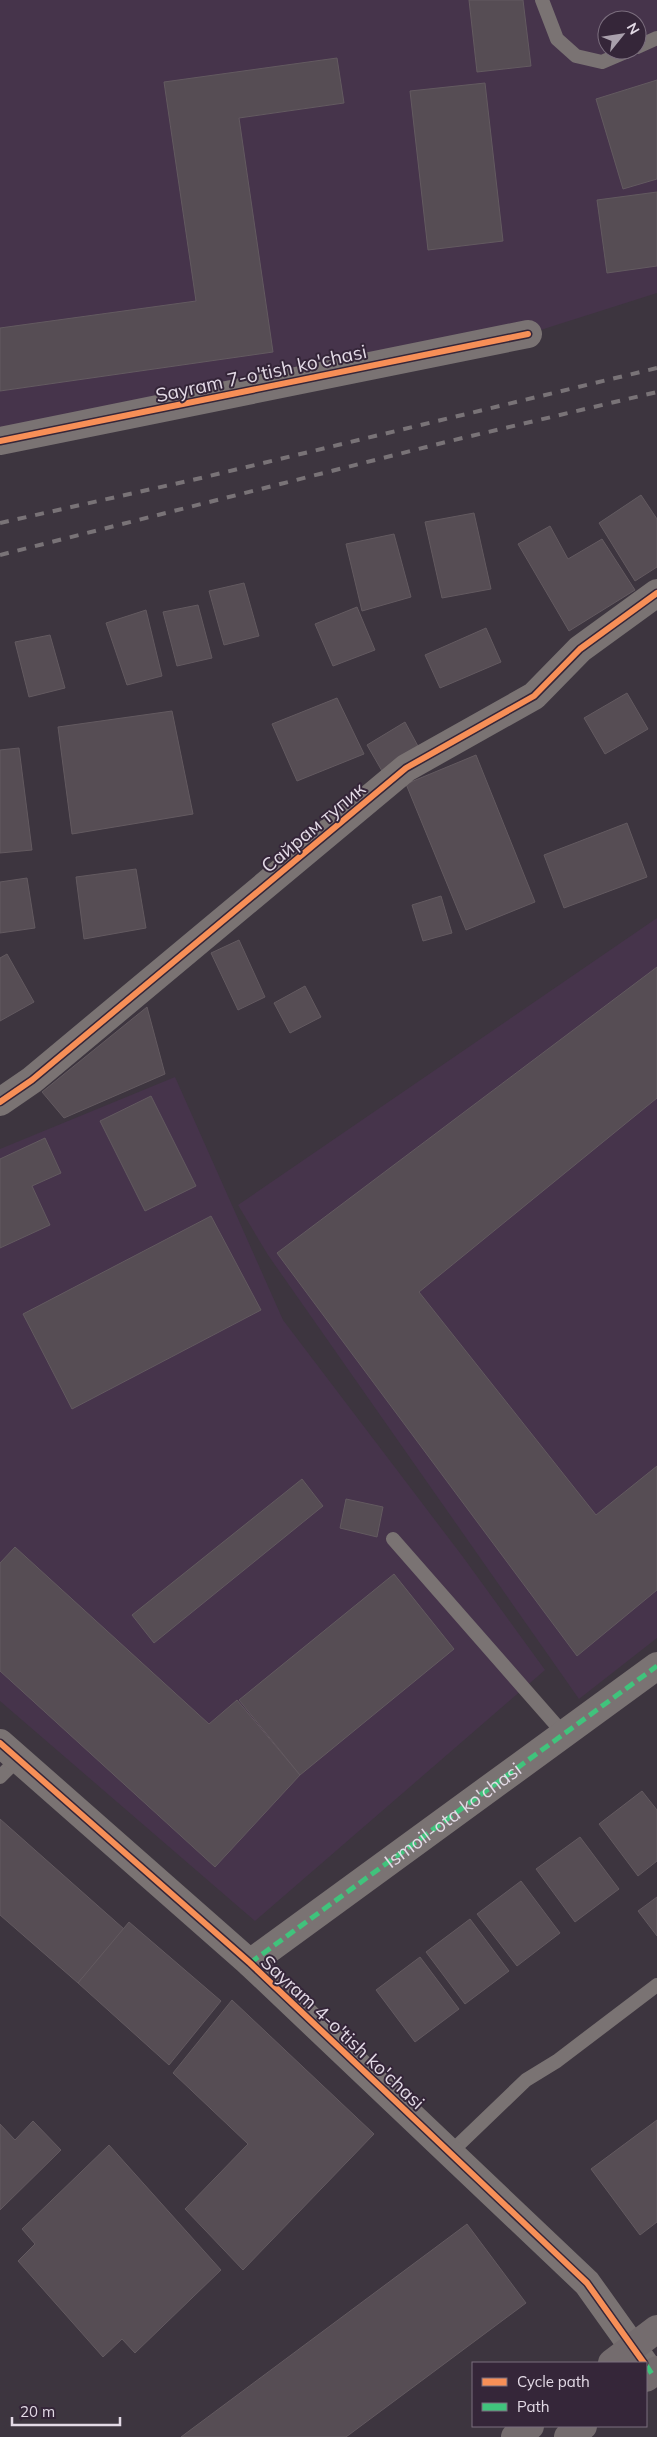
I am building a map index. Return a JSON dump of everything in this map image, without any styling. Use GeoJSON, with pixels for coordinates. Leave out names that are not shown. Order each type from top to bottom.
{"type":"FeatureCollection","features":[{"type":"Feature","properties":{"kind":"street","name":"Sayram 7-o'tish ko'chasi"},"geometry":{"type":"LineString","coordinates":[[0,442],[528,334]]}},
{"type":"Feature","properties":{"kind":"street","name":"Сайрам тупик"},"geometry":{"type":"LineString","coordinates":[[0,1102],[32,1080],[406,768],[534,696],[580,649],[657,593]]}},
{"type":"Feature","properties":{"kind":"street","name":"Ismoil-ota ko'chasi"},"geometry":{"type":"LineString","coordinates":[[250,1963],[657,1666]]}},
{"type":"Feature","properties":{"kind":"street","name":"Sayram 4-o'tish ko'chasi"},"geometry":{"type":"LineString","coordinates":[[6,1760],[250,1963],[586,2283],[638,2362]]}},
{"type":"Feature","properties":{"kind":"street"},"geometry":{"type":"LineString","coordinates":[[643,2362],[657,2330]]}},
{"type":"Feature","properties":{"kind":"street"},"geometry":{"type":"LineString","coordinates":[[515,2437],[529,2427]]}},
{"type":"Feature","properties":{"kind":"street"},"geometry":{"type":"LineString","coordinates":[[568,2437],[582,2427]]}},
{"type":"Feature","properties":{"kind":"lane"},"geometry":{"type":"LineString","coordinates":[[542,0],[557,39],[576,56],[602,62],[607,60]]}},
{"type":"Feature","properties":{"kind":"lane"},"geometry":{"type":"LineString","coordinates":[[394,1539],[564,1734]]}},
{"type":"Feature","properties":{"kind":"lane"},"geometry":{"type":"LineString","coordinates":[[450,2154],[526,2080],[557,2061],[657,1985]]}},
{"type":"Feature","properties":{"kind":"shaded area"},"geometry":{"type":"Polygon","coordinates":[[[0,0],[657,0],[657,293],[528,334],[0,441],[0,0]]]}},
{"type":"Feature","properties":{"kind":"shaded area"},"geometry":{"type":"Polygon","coordinates":[[[657,918],[657,1638],[579,1699],[268,1255],[238,1205],[657,918]]]}},
{"type":"Feature","properties":{"kind":"shaded area"},"geometry":{"type":"Polygon","coordinates":[[[175,1077],[283,1320],[463,1557],[545,1670],[255,1921],[0,1701],[0,1149],[175,1077]]]}},
{"type":"Feature","properties":{"kind":"building"},"geometry":{"type":"Polygon","coordinates":[[[469,0],[523,0],[531,66],[477,72],[469,0]]]}},
{"type":"Feature","properties":{"kind":"building"},"geometry":{"type":"Polygon","coordinates":[[[337,58],[344,103],[239,118],[273,352],[0,391],[0,328],[196,301],[164,82],[337,58]]]}},
{"type":"Feature","properties":{"kind":"building"},"geometry":{"type":"Polygon","coordinates":[[[657,80],[657,179],[623,189],[596,99],[657,80]]]}},
{"type":"Feature","properties":{"kind":"building"},"geometry":{"type":"Polygon","coordinates":[[[485,83],[503,241],[428,250],[410,91],[485,83]]]}},
{"type":"Feature","properties":{"kind":"building"},"geometry":{"type":"Polygon","coordinates":[[[657,192],[657,266],[607,273],[597,200],[657,192]]]}},
{"type":"Feature","properties":{"kind":"building"},"geometry":{"type":"Polygon","coordinates":[[[641,495],[657,519],[657,567],[635,581],[599,523],[641,495]]]}},
{"type":"Feature","properties":{"kind":"building"},"geometry":{"type":"Polygon","coordinates":[[[474,513],[491,589],[442,598],[425,522],[474,513]]]}},
{"type":"Feature","properties":{"kind":"building"},"geometry":{"type":"Polygon","coordinates":[[[550,526],[568,559],[602,539],[635,590],[569,631],[518,544],[550,526]]]}},
{"type":"Feature","properties":{"kind":"building"},"geometry":{"type":"Polygon","coordinates":[[[394,534],[411,597],[362,611],[346,544],[394,534]]]}},
{"type":"Feature","properties":{"kind":"building"},"geometry":{"type":"Polygon","coordinates":[[[244,583],[259,636],[224,645],[209,591],[244,583]]]}},
{"type":"Feature","properties":{"kind":"building"},"geometry":{"type":"Polygon","coordinates":[[[198,605],[212,658],[177,666],[163,612],[198,605]]]}},
{"type":"Feature","properties":{"kind":"building"},"geometry":{"type":"Polygon","coordinates":[[[357,607],[375,650],[333,666],[315,624],[357,607]]]}},
{"type":"Feature","properties":{"kind":"building"},"geometry":{"type":"Polygon","coordinates":[[[146,610],[162,676],[127,685],[106,623],[146,610]]]}},
{"type":"Feature","properties":{"kind":"building"},"geometry":{"type":"Polygon","coordinates":[[[486,628],[501,662],[440,688],[425,655],[486,628]]]}},
{"type":"Feature","properties":{"kind":"building"},"geometry":{"type":"Polygon","coordinates":[[[50,635],[65,688],[29,697],[15,642],[50,635]]]}},
{"type":"Feature","properties":{"kind":"building"},"geometry":{"type":"Polygon","coordinates":[[[627,693],[648,729],[605,754],[584,718],[627,693]]]}},
{"type":"Feature","properties":{"kind":"building"},"geometry":{"type":"Polygon","coordinates":[[[337,698],[364,754],[297,781],[272,724],[337,698]]]}},
{"type":"Feature","properties":{"kind":"building"},"geometry":{"type":"Polygon","coordinates":[[[172,711],[193,814],[72,834],[58,727],[172,711]]]}},
{"type":"Feature","properties":{"kind":"building"},"geometry":{"type":"Polygon","coordinates":[[[405,722],[419,748],[382,771],[367,745],[405,722]]]}},
{"type":"Feature","properties":{"kind":"building"},"geometry":{"type":"Polygon","coordinates":[[[19,748],[32,850],[0,853],[0,750],[19,748]]]}},
{"type":"Feature","properties":{"kind":"building"},"geometry":{"type":"Polygon","coordinates":[[[476,755],[535,902],[466,930],[406,784],[476,755]]]}},
{"type":"Feature","properties":{"kind":"building"},"geometry":{"type":"Polygon","coordinates":[[[627,823],[647,877],[564,908],[544,855],[627,823]]]}},
{"type":"Feature","properties":{"kind":"building"},"geometry":{"type":"Polygon","coordinates":[[[136,869],[146,928],[84,939],[76,877],[136,869]]]}},
{"type":"Feature","properties":{"kind":"building"},"geometry":{"type":"Polygon","coordinates":[[[27,878],[35,928],[0,933],[0,882],[27,878]]]}},
{"type":"Feature","properties":{"kind":"building"},"geometry":{"type":"Polygon","coordinates":[[[441,896],[452,933],[423,941],[412,905],[441,896]]]}},
{"type":"Feature","properties":{"kind":"building"},"geometry":{"type":"Polygon","coordinates":[[[239,940],[265,997],[238,1010],[211,953],[239,940]]]}},
{"type":"Feature","properties":{"kind":"building"},"geometry":{"type":"Polygon","coordinates":[[[7,954],[34,1002],[0,1021],[0,958],[7,954]]]}},
{"type":"Feature","properties":{"kind":"building"},"geometry":{"type":"Polygon","coordinates":[[[657,967],[657,1098],[419,1292],[596,1515],[657,1466],[657,1590],[577,1656],[277,1253],[657,967]]]}},
{"type":"Feature","properties":{"kind":"building"},"geometry":{"type":"Polygon","coordinates":[[[305,986],[321,1017],[290,1033],[274,1003],[305,986]]]}},
{"type":"Feature","properties":{"kind":"building"},"geometry":{"type":"Polygon","coordinates":[[[147,1007],[165,1074],[64,1118],[42,1092],[147,1007]]]}},
{"type":"Feature","properties":{"kind":"building"},"geometry":{"type":"Polygon","coordinates":[[[151,1096],[196,1186],[145,1211],[100,1121],[151,1096]]]}},
{"type":"Feature","properties":{"kind":"building"},"geometry":{"type":"Polygon","coordinates":[[[45,1138],[61,1173],[32,1186],[50,1225],[0,1248],[0,1159],[45,1138]]]}},
{"type":"Feature","properties":{"kind":"building"},"geometry":{"type":"Polygon","coordinates":[[[211,1216],[261,1310],[72,1409],[23,1314],[211,1216]]]}},
{"type":"Feature","properties":{"kind":"building"},"geometry":{"type":"Polygon","coordinates":[[[302,1479],[323,1506],[154,1643],[132,1615],[302,1479]]]}},
{"type":"Feature","properties":{"kind":"building"},"geometry":{"type":"Polygon","coordinates":[[[346,1499],[383,1507],[377,1537],[340,1528],[346,1499]]]}},
{"type":"Feature","properties":{"kind":"building"},"geometry":{"type":"Polygon","coordinates":[[[15,1547],[209,1724],[237,1700],[300,1775],[215,1867],[0,1671],[0,1563],[15,1547]]]}},
{"type":"Feature","properties":{"kind":"building"},"geometry":{"type":"Polygon","coordinates":[[[394,1574],[454,1649],[300,1775],[239,1700],[394,1574]]]}},
{"type":"Feature","properties":{"kind":"building"},"geometry":{"type":"Polygon","coordinates":[[[642,1791],[657,1810],[657,1861],[638,1876],[599,1824],[642,1791]]]}},
{"type":"Feature","properties":{"kind":"building"},"geometry":{"type":"Polygon","coordinates":[[[0,1819],[124,1929],[78,1983],[0,1915],[0,1819]]]}},
{"type":"Feature","properties":{"kind":"building"},"geometry":{"type":"Polygon","coordinates":[[[580,1837],[619,1889],[575,1922],[536,1869],[580,1837]]]}},
{"type":"Feature","properties":{"kind":"building"},"geometry":{"type":"Polygon","coordinates":[[[521,1881],[560,1933],[517,1966],[477,1914],[521,1881]]]}},
{"type":"Feature","properties":{"kind":"building"},"geometry":{"type":"Polygon","coordinates":[[[657,1897],[657,1936],[638,1911],[657,1897]]]}},
{"type":"Feature","properties":{"kind":"building"},"geometry":{"type":"Polygon","coordinates":[[[470,1919],[509,1971],[465,2004],[426,1952],[470,1919]]]}},
{"type":"Feature","properties":{"kind":"building"},"geometry":{"type":"Polygon","coordinates":[[[129,1922],[221,2001],[169,2065],[78,1983],[129,1922]]]}},
{"type":"Feature","properties":{"kind":"building"},"geometry":{"type":"Polygon","coordinates":[[[420,1957],[459,2009],[415,2042],[376,1990],[420,1957]]]}},
{"type":"Feature","properties":{"kind":"building"},"geometry":{"type":"Polygon","coordinates":[[[232,2000],[374,2134],[243,2270],[185,2209],[248,2144],[173,2073],[232,2000]]]}},
{"type":"Feature","properties":{"kind":"building"},"geometry":{"type":"Polygon","coordinates":[[[657,2120],[657,2222],[640,2235],[591,2169],[657,2120]]]}},
{"type":"Feature","properties":{"kind":"building"},"geometry":{"type":"Polygon","coordinates":[[[33,2121],[61,2150],[0,2210],[0,2124],[15,2140],[33,2121]]]}},
{"type":"Feature","properties":{"kind":"building"},"geometry":{"type":"Polygon","coordinates":[[[109,2145],[221,2270],[135,2353],[122,2339],[103,2357],[18,2261],[35,2244],[22,2229],[109,2145]]]}},
{"type":"Feature","properties":{"kind":"building"},"geometry":{"type":"Polygon","coordinates":[[[467,2224],[526,2303],[346,2437],[181,2437],[467,2224]]]}},
{"type":"Feature","properties":{"kind":"railway"},"geometry":{"type":"LineString","coordinates":[[0,523],[201,478],[657,368]]}},
{"type":"Feature","properties":{"kind":"railway"},"geometry":{"type":"LineString","coordinates":[[0,555],[450,441],[657,392]]}},
{"type":"Feature","properties":{"kind":"marked path"},"geometry":{"type":"LineString","coordinates":[[250,1963],[657,1666]]}},
{"type":"Feature","properties":{"kind":"marked path"},"geometry":{"type":"LineString","coordinates":[[647,2366],[652,2374]]}},
{"type":"Feature","properties":{"kind":"cycle path"},"geometry":{"type":"LineString","coordinates":[[0,441],[528,334]]}},
{"type":"Feature","properties":{"kind":"cycle path"},"geometry":{"type":"LineString","coordinates":[[0,1102],[32,1080],[406,768],[534,696],[580,649],[657,593]]}},
{"type":"Feature","properties":{"kind":"cycle path"},"geometry":{"type":"LineString","coordinates":[[0,1743],[250,1963],[587,2283],[643,2362]]}}]}
